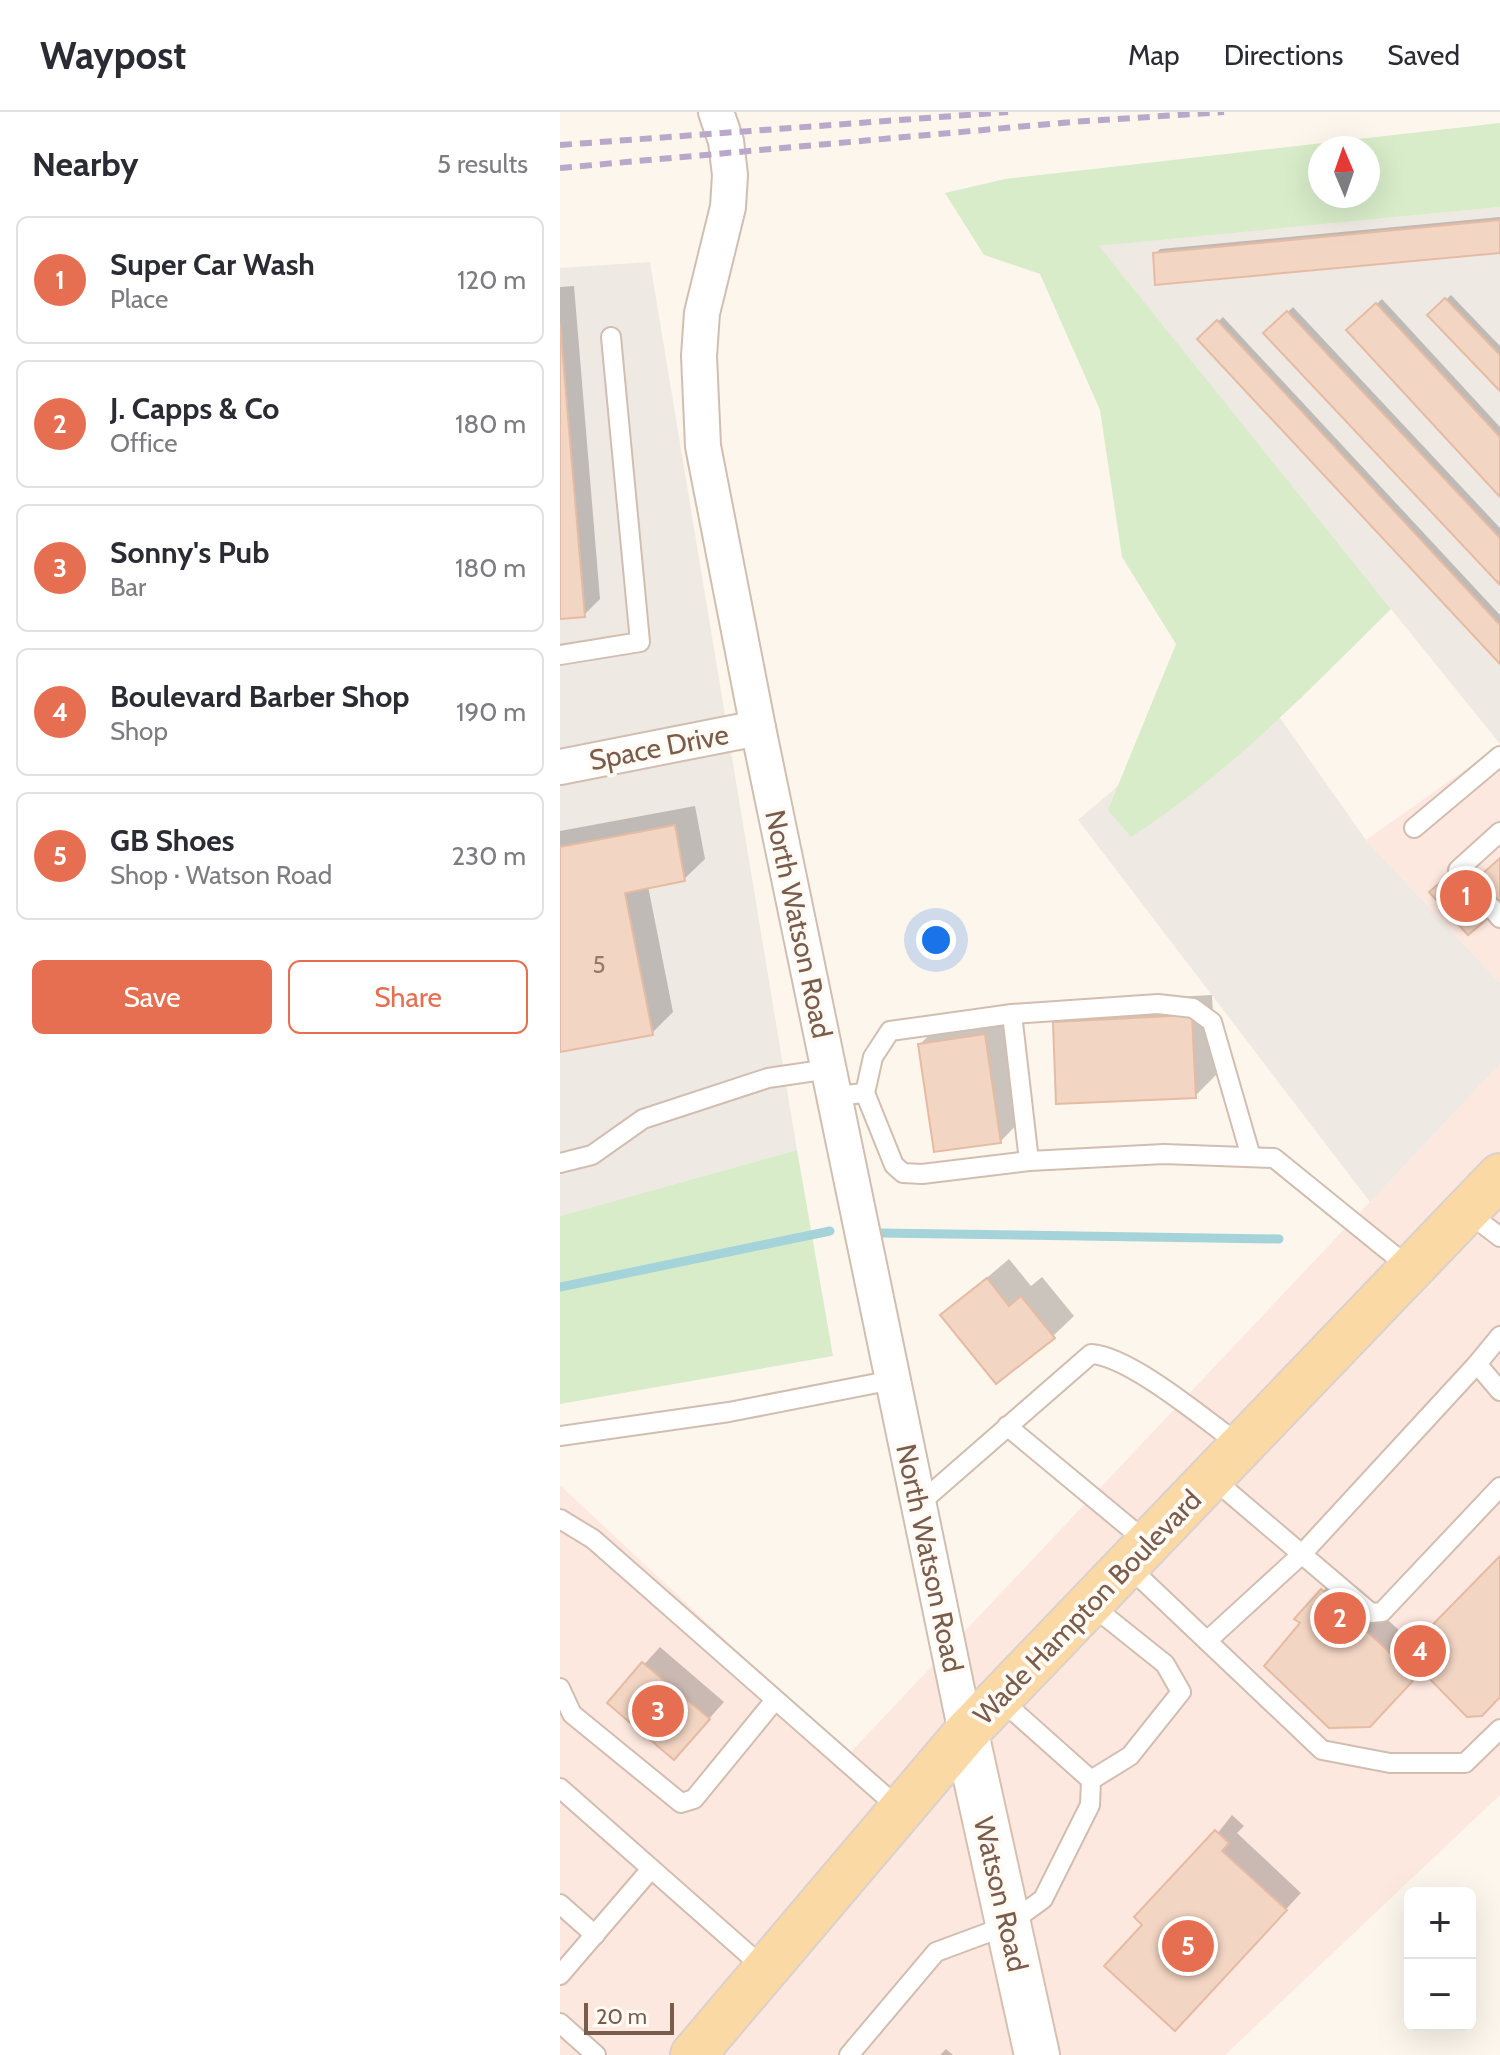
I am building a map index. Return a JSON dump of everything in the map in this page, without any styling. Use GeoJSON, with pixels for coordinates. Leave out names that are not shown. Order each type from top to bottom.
{"type":"FeatureCollection","features":[{"type":"Feature","properties":{"kind":"main road","name":"Wade Hampton Boulevard"},"geometry":{"type":"LineString","coordinates":[[693,2055],[999,1698],[1411,1269],[1483,1224],[1500,1176]]}},
{"type":"Feature","properties":{"kind":"street","name":"North Watson Road"},"geometry":{"type":"LineString","coordinates":[[716,112],[726,141],[730,175],[728,207],[702,313],[700,417],[758,728],[843,1086],[893,1380],[966,1733]]}},
{"type":"Feature","properties":{"kind":"street","name":"Space Drive"},"geometry":{"type":"LineString","coordinates":[[560,767],[758,728]]}},
{"type":"Feature","properties":{"kind":"street","name":"Watson Road"},"geometry":{"type":"LineString","coordinates":[[966,1733],[1006,1926],[1037,2055]]}},
{"type":"Feature","properties":{"kind":"lane"},"geometry":{"type":"LineString","coordinates":[[560,655],[640,642],[611,337]]}},
{"type":"Feature","properties":{"kind":"lane"},"geometry":{"type":"LineString","coordinates":[[1414,828],[1500,756]]}},
{"type":"Feature","properties":{"kind":"lane"},"geometry":{"type":"LineString","coordinates":[[1471,884],[1458,870],[1500,832]]}},
{"type":"Feature","properties":{"kind":"lane"},"geometry":{"type":"LineString","coordinates":[[1478,851],[1490,867]]}},
{"type":"Feature","properties":{"kind":"lane"},"geometry":{"type":"LineString","coordinates":[[843,1086],[873,1057],[890,1031],[1012,1014],[1158,1004],[1193,1008],[1212,1022],[1251,1157]]}},
{"type":"Feature","properties":{"kind":"lane"},"geometry":{"type":"LineString","coordinates":[[1012,1014],[1029,1161]]}},
{"type":"Feature","properties":{"kind":"lane"},"geometry":{"type":"LineString","coordinates":[[560,1163],[592,1155],[643,1119],[768,1078],[843,1086]]}},
{"type":"Feature","properties":{"kind":"lane"},"geometry":{"type":"LineString","coordinates":[[843,1086],[894,1165],[903,1173],[922,1174],[1029,1161],[1164,1154],[1274,1158],[1411,1269]]}},
{"type":"Feature","properties":{"kind":"lane"},"geometry":{"type":"LineString","coordinates":[[1207,1641],[1302,1554],[1500,1336]]}},
{"type":"Feature","properties":{"kind":"lane"},"geometry":{"type":"LineString","coordinates":[[919,1504],[1091,1354],[1104,1355],[1135,1371],[1241,1446]]}},
{"type":"Feature","properties":{"kind":"lane"},"geometry":{"type":"LineString","coordinates":[[1477,1364],[1500,1391]]}},
{"type":"Feature","properties":{"kind":"lane"},"geometry":{"type":"LineString","coordinates":[[560,1436],[729,1412],[893,1380]]}},
{"type":"Feature","properties":{"kind":"lane"},"geometry":{"type":"LineString","coordinates":[[1007,1426],[1138,1554],[1207,1641],[1322,1750],[1390,1763],[1465,1763],[1500,1729]]}},
{"type":"Feature","properties":{"kind":"lane"},"geometry":{"type":"LineString","coordinates":[[1211,1477],[1371,1613],[1382,1612],[1500,1487]]}},
{"type":"Feature","properties":{"kind":"lane"},"geometry":{"type":"LineString","coordinates":[[560,1519],[593,1539],[901,1810]]}},
{"type":"Feature","properties":{"kind":"lane"},"geometry":{"type":"LineString","coordinates":[[1090,1604],[1165,1664],[1181,1692],[1130,1756],[1091,1780]]}},
{"type":"Feature","properties":{"kind":"lane"},"geometry":{"type":"LineString","coordinates":[[560,1688],[572,1714],[681,1803],[694,1799],[775,1700]]}},
{"type":"Feature","properties":{"kind":"lane"},"geometry":{"type":"LineString","coordinates":[[999,1698],[1091,1780]]}},
{"type":"Feature","properties":{"kind":"lane"},"geometry":{"type":"LineString","coordinates":[[849,2055],[936,1952],[1006,1926],[1043,1899],[1090,1805],[1091,1780]]}},
{"type":"Feature","properties":{"kind":"lane"},"geometry":{"type":"LineString","coordinates":[[560,1788],[765,1970]]}},
{"type":"Feature","properties":{"kind":"lane"},"geometry":{"type":"LineString","coordinates":[[560,1975],[651,1869]]}},
{"type":"Feature","properties":{"kind":"lane"},"geometry":{"type":"LineString","coordinates":[[560,1904],[595,1935]]}},
{"type":"Feature","properties":{"kind":"lane"},"geometry":{"type":"LineString","coordinates":[[560,2023],[596,2055]]}},
{"type":"Feature","properties":{"kind":"shaded area"},"geometry":{"type":"Polygon","coordinates":[[[1500,207],[1500,744],[1098,246],[1500,207]]]}},
{"type":"Feature","properties":{"kind":"shaded area"},"geometry":{"type":"Polygon","coordinates":[[[650,262],[797,1150],[560,1216],[560,268],[650,262]]]}},
{"type":"Feature","properties":{"kind":"shaded area"},"geometry":{"type":"Polygon","coordinates":[[[1249,674],[1366,840],[1500,983],[1500,1064],[1370,1202],[1078,820],[1249,674]]]}},
{"type":"Feature","properties":{"kind":"shaded area"},"geometry":{"type":"Polygon","coordinates":[[[1500,745],[1500,983],[1366,840],[1500,745]]]}},
{"type":"Feature","properties":{"kind":"shaded area"},"geometry":{"type":"Polygon","coordinates":[[[1500,1064],[1500,1795],[1225,2055],[560,2055],[560,1485],[848,1755],[1500,1064]]]}},
{"type":"Feature","properties":{"kind":"green space"},"geometry":{"type":"Polygon","coordinates":[[[1500,123],[1500,207],[1099,246],[1391,609],[1234,759],[1131,837],[1108,810],[1176,644],[1122,557],[1100,410],[1040,274],[984,255],[945,193],[1005,179],[1308,145],[1308,208],[1380,208],[1380,137],[1500,123]]]}},
{"type":"Feature","properties":{"kind":"green space"},"geometry":{"type":"Polygon","coordinates":[[[797,1150],[833,1356],[560,1404],[560,1216],[797,1150]]]}},
{"type":"Feature","properties":{"kind":"building"},"geometry":{"type":"Polygon","coordinates":[[[1500,220],[1500,253],[1155,285],[1153,253],[1500,220]]]}},
{"type":"Feature","properties":{"kind":"building"},"geometry":{"type":"Polygon","coordinates":[[[1445,298],[1500,355],[1500,391],[1427,315],[1445,298]]]}},
{"type":"Feature","properties":{"kind":"building"},"geometry":{"type":"Polygon","coordinates":[[[1376,303],[1500,437],[1500,497],[1346,330],[1376,303]]]}},
{"type":"Feature","properties":{"kind":"building"},"geometry":{"type":"Polygon","coordinates":[[[1287,311],[1500,538],[1500,585],[1263,333],[1287,311]]]}},
{"type":"Feature","properties":{"kind":"building"},"geometry":{"type":"Polygon","coordinates":[[[1217,320],[1500,625],[1500,664],[1197,339],[1217,320]]]}},
{"type":"Feature","properties":{"kind":"building"},"geometry":{"type":"Polygon","coordinates":[[[560,323],[585,617],[560,619],[560,323]]]}},
{"type":"Feature","properties":{"kind":"building"},"geometry":{"type":"Polygon","coordinates":[[[675,825],[685,881],[625,893],[653,1035],[560,1052],[560,847],[675,825]]]}},
{"type":"Feature","properties":{"kind":"building"},"geometry":{"type":"Polygon","coordinates":[[[1500,858],[1500,899],[1483,914],[1487,919],[1468,935],[1429,892],[1449,875],[1463,891],[1500,858]]]}},
{"type":"Feature","properties":{"kind":"building"},"geometry":{"type":"Polygon","coordinates":[[[1192,1015],[1196,1098],[1056,1104],[1053,1022],[1192,1015]]]}},
{"type":"Feature","properties":{"kind":"building"},"geometry":{"type":"Polygon","coordinates":[[[985,1034],[1001,1143],[934,1152],[918,1044],[985,1034]]]}},
{"type":"Feature","properties":{"kind":"building"},"geometry":{"type":"Polygon","coordinates":[[[987,1278],[1009,1306],[1021,1296],[1055,1338],[996,1384],[940,1315],[987,1278]]]}},
{"type":"Feature","properties":{"kind":"building"},"geometry":{"type":"Polygon","coordinates":[[[1500,1556],[1500,1697],[1482,1716],[1467,1717],[1422,1671],[1370,1727],[1329,1728],[1264,1666],[1300,1623],[1294,1619],[1321,1589],[1398,1660],[1500,1556]]]}},
{"type":"Feature","properties":{"kind":"building"},"geometry":{"type":"Polygon","coordinates":[[[642,1662],[710,1719],[674,1760],[607,1703],[642,1662]]]}},
{"type":"Feature","properties":{"kind":"building"},"geometry":{"type":"Polygon","coordinates":[[[1215,1830],[1229,1843],[1222,1851],[1287,1910],[1175,2031],[1104,1966],[1142,1925],[1134,1917],[1215,1830]]]}},
{"type":"Feature","properties":{"kind":"waterway"},"geometry":{"type":"LineString","coordinates":[[560,1287],[830,1231]]}},
{"type":"Feature","properties":{"kind":"waterway"},"geometry":{"type":"LineString","coordinates":[[880,1233],[1279,1239]]}},
{"type":"Feature","properties":{"kind":"railway"},"geometry":{"type":"LineString","coordinates":[[560,145],[1008,112]]}},
{"type":"Feature","properties":{"kind":"railway"},"geometry":{"type":"LineString","coordinates":[[560,168],[1072,122],[1224,112]]}},
{"type":"Feature","properties":{"kind":"place","name":"Super Car Wash"},"geometry":{"type":"Point","coordinates":[1466,896]}},
{"type":"Feature","properties":{"kind":"place","name":"J. Capps & Co"},"geometry":{"type":"Point","coordinates":[1340,1618]}},
{"type":"Feature","properties":{"kind":"place","name":"Boulevard Barber Shop"},"geometry":{"type":"Point","coordinates":[1420,1651]}},
{"type":"Feature","properties":{"kind":"place","name":"Sonny's Pub"},"geometry":{"type":"Point","coordinates":[658,1711]}},
{"type":"Feature","properties":{"kind":"place","name":"GB Shoes"},"geometry":{"type":"Point","coordinates":[1188,1946]}}]}
